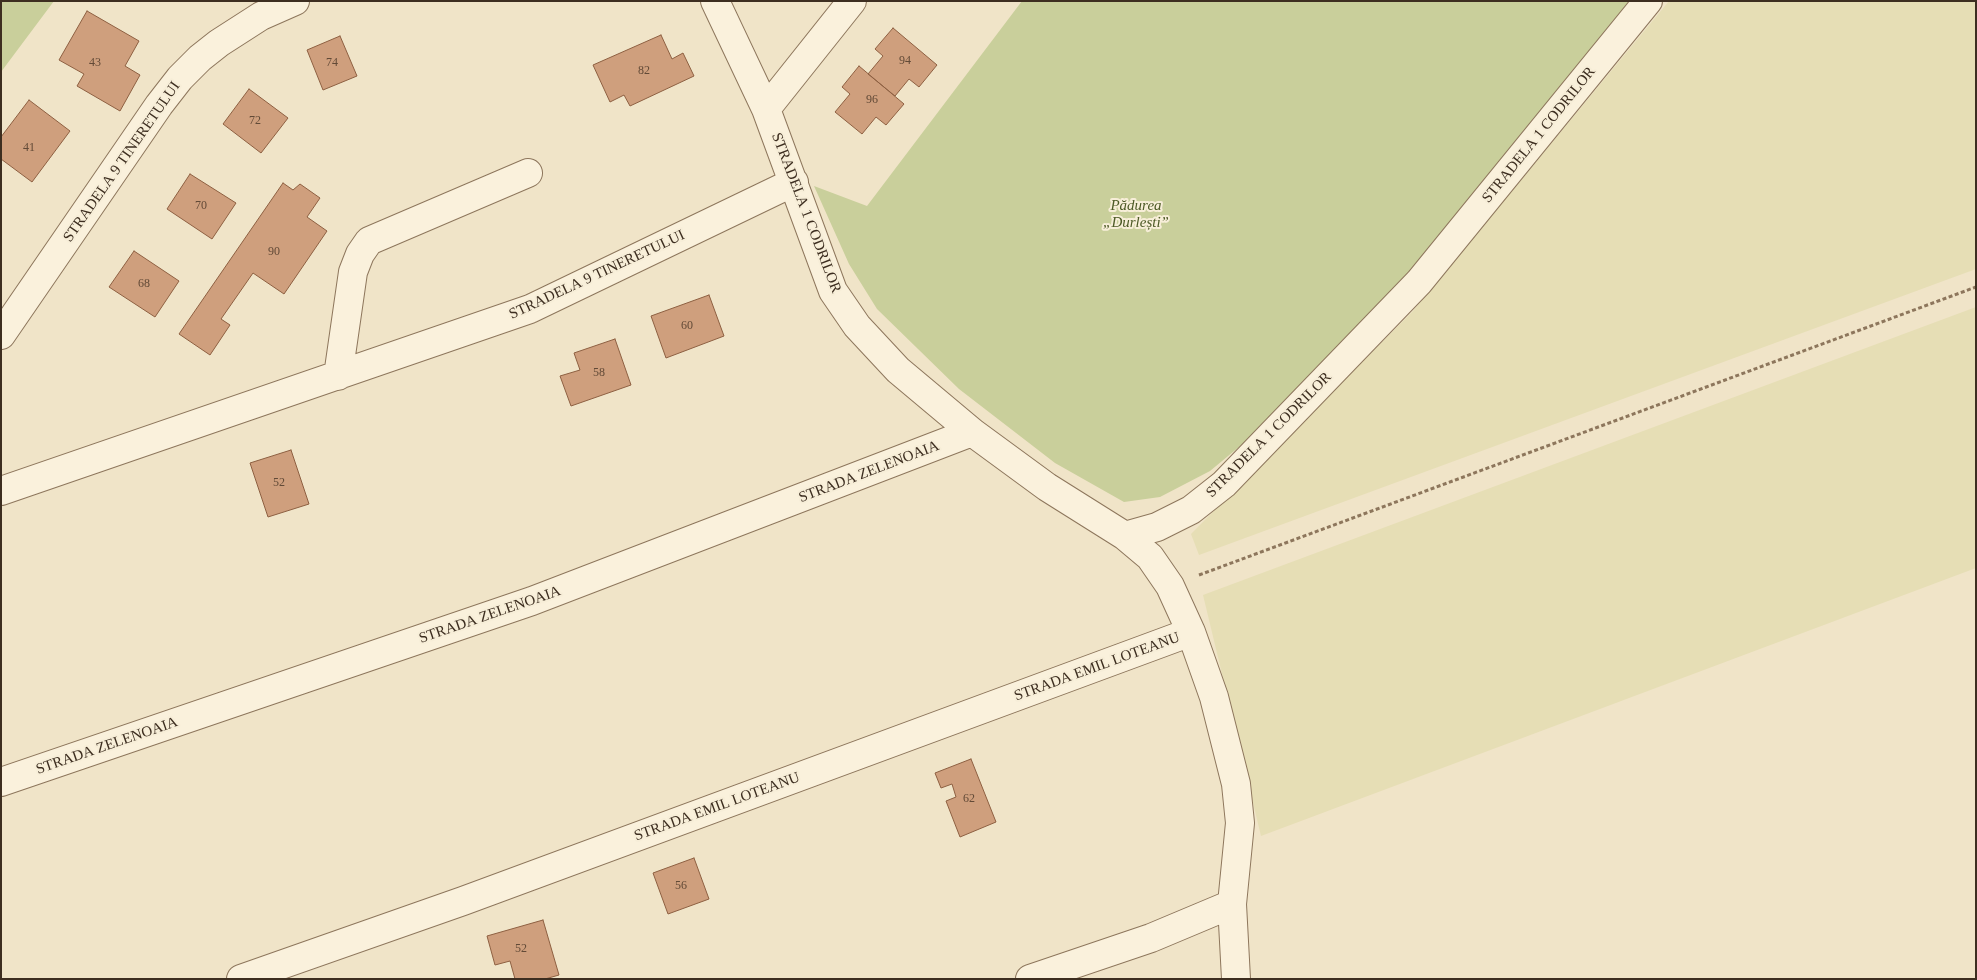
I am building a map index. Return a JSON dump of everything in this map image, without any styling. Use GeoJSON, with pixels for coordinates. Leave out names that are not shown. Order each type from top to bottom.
{"type":"FeatureCollection","features":[{"type":"Feature","properties":{"kind":"street","name":"STRADELA 9 TINERETULUI"},"geometry":{"type":"LineString","coordinates":[[1,335],[180,78],[200,58],[219,43],[261,16],[294,1]]}},
{"type":"Feature","properties":{"kind":"street","name":"STRADELA 1 CODRILOR"},"geometry":{"type":"LineString","coordinates":[[715,1],[766,109],[833,291],[857,326],[898,370],[972,432],[1047,487],[1125,536],[1157,527],[1192,510],[1230,477],[1419,282],[1648,1]]}},
{"type":"Feature","properties":{"kind":"street"},"geometry":{"type":"LineString","coordinates":[[766,109],[852,1]]}},
{"type":"Feature","properties":{"kind":"street"},"geometry":{"type":"LineString","coordinates":[[338,376],[353,272],[360,254],[369,242],[528,173]]}},
{"type":"Feature","properties":{"kind":"street","name":"STRADELA 9 TINERETULUI"},"geometry":{"type":"LineString","coordinates":[[1,491],[530,309],[794,182]]}},
{"type":"Feature","properties":{"kind":"street","name":"STRADA ZELENOAIA"},"geometry":{"type":"LineString","coordinates":[[1,782],[532,601],[972,432]]}},
{"type":"Feature","properties":{"kind":"street"},"geometry":{"type":"LineString","coordinates":[[1125,536],[1150,558],[1170,586],[1191,632],[1214,697],[1236,784],[1240,823],[1232,904],[1236,979]]}},
{"type":"Feature","properties":{"kind":"street","name":"STRADA EMIL LOTEANU"},"geometry":{"type":"LineString","coordinates":[[241,979],[463,901],[1191,632]]}},
{"type":"Feature","properties":{"kind":"street"},"geometry":{"type":"LineString","coordinates":[[1030,979],[1151,938],[1232,904]]}},
{"type":"Feature","properties":{"kind":"path"},"geometry":{"type":"LineString","coordinates":[[1170,586],[1976,287]]}},
{"type":"Feature","properties":{"kind":"shaded area"},"geometry":{"type":"Polygon","coordinates":[[[1669,1],[1976,1],[1976,269],[1199,555],[1191,534],[1413,311],[1669,1]]]}},
{"type":"Feature","properties":{"kind":"shaded area"},"geometry":{"type":"Polygon","coordinates":[[[1976,307],[1976,568],[1261,836],[1203,595],[1976,307]]]}},
{"type":"Feature","properties":{"kind":"green space"},"geometry":{"type":"Polygon","coordinates":[[[1,1],[54,1],[1,72],[1,1]]]}},
{"type":"Feature","properties":{"kind":"green space","name":"Pădurea „Durlești”"},"geometry":{"type":"Polygon","coordinates":[[[1022,1],[1635,1],[1387,305],[1245,442],[1210,471],[1160,497],[1124,502],[1055,463],[959,389],[877,309],[849,264],[814,186],[867,206],[1022,1]]]}},
{"type":"Feature","properties":{"kind":"building"},"geometry":{"type":"Polygon","coordinates":[[[87,11],[139,41],[125,66],[140,75],[120,111],[77,86],[84,74],[59,60],[87,11]]]}},
{"type":"Feature","properties":{"kind":"building"},"geometry":{"type":"Polygon","coordinates":[[[893,28],[937,65],[919,87],[909,79],[895,96],[868,74],[883,56],[875,49],[893,28]]]}},
{"type":"Feature","properties":{"kind":"building"},"geometry":{"type":"Polygon","coordinates":[[[661,35],[672,59],[683,53],[694,76],[630,106],[624,95],[610,102],[593,65],[661,35]]]}},
{"type":"Feature","properties":{"kind":"building"},"geometry":{"type":"Polygon","coordinates":[[[340,36],[357,76],[323,90],[307,50],[340,36]]]}},
{"type":"Feature","properties":{"kind":"building"},"geometry":{"type":"Polygon","coordinates":[[[859,66],[904,104],[886,125],[876,117],[862,134],[835,112],[850,94],[842,87],[859,66]]]}},
{"type":"Feature","properties":{"kind":"building"},"geometry":{"type":"Polygon","coordinates":[[[249,89],[288,118],[261,153],[223,124],[249,89]]]}},
{"type":"Feature","properties":{"kind":"building"},"geometry":{"type":"Polygon","coordinates":[[[29,100],[70,131],[32,182],[1,159],[1,137],[29,100]]]}},
{"type":"Feature","properties":{"kind":"building"},"geometry":{"type":"Polygon","coordinates":[[[190,174],[236,203],[212,239],[167,209],[190,174]]]}},
{"type":"Feature","properties":{"kind":"building"},"geometry":{"type":"Polygon","coordinates":[[[283,183],[293,190],[300,184],[320,198],[307,217],[327,231],[284,294],[253,273],[221,319],[230,325],[210,355],[179,334],[283,183]]]}},
{"type":"Feature","properties":{"kind":"building"},"geometry":{"type":"Polygon","coordinates":[[[134,251],[179,281],[155,317],[109,287],[134,251]]]}},
{"type":"Feature","properties":{"kind":"building"},"geometry":{"type":"Polygon","coordinates":[[[709,295],[724,336],[666,358],[651,316],[709,295]]]}},
{"type":"Feature","properties":{"kind":"building"},"geometry":{"type":"Polygon","coordinates":[[[615,339],[631,385],[571,406],[560,376],[580,370],[574,353],[615,339]]]}},
{"type":"Feature","properties":{"kind":"building"},"geometry":{"type":"Polygon","coordinates":[[[291,450],[309,504],[268,517],[250,463],[291,450]]]}},
{"type":"Feature","properties":{"kind":"building"},"geometry":{"type":"Polygon","coordinates":[[[971,759],[996,822],[960,837],[946,801],[956,797],[952,784],[941,788],[935,773],[971,759]]]}},
{"type":"Feature","properties":{"kind":"building"},"geometry":{"type":"Polygon","coordinates":[[[694,858],[709,899],[668,914],[653,873],[694,858]]]}},
{"type":"Feature","properties":{"kind":"building"},"geometry":{"type":"Polygon","coordinates":[[[543,920],[559,975],[545,979],[515,979],[510,961],[495,965],[487,936],[543,920]]]}}]}
